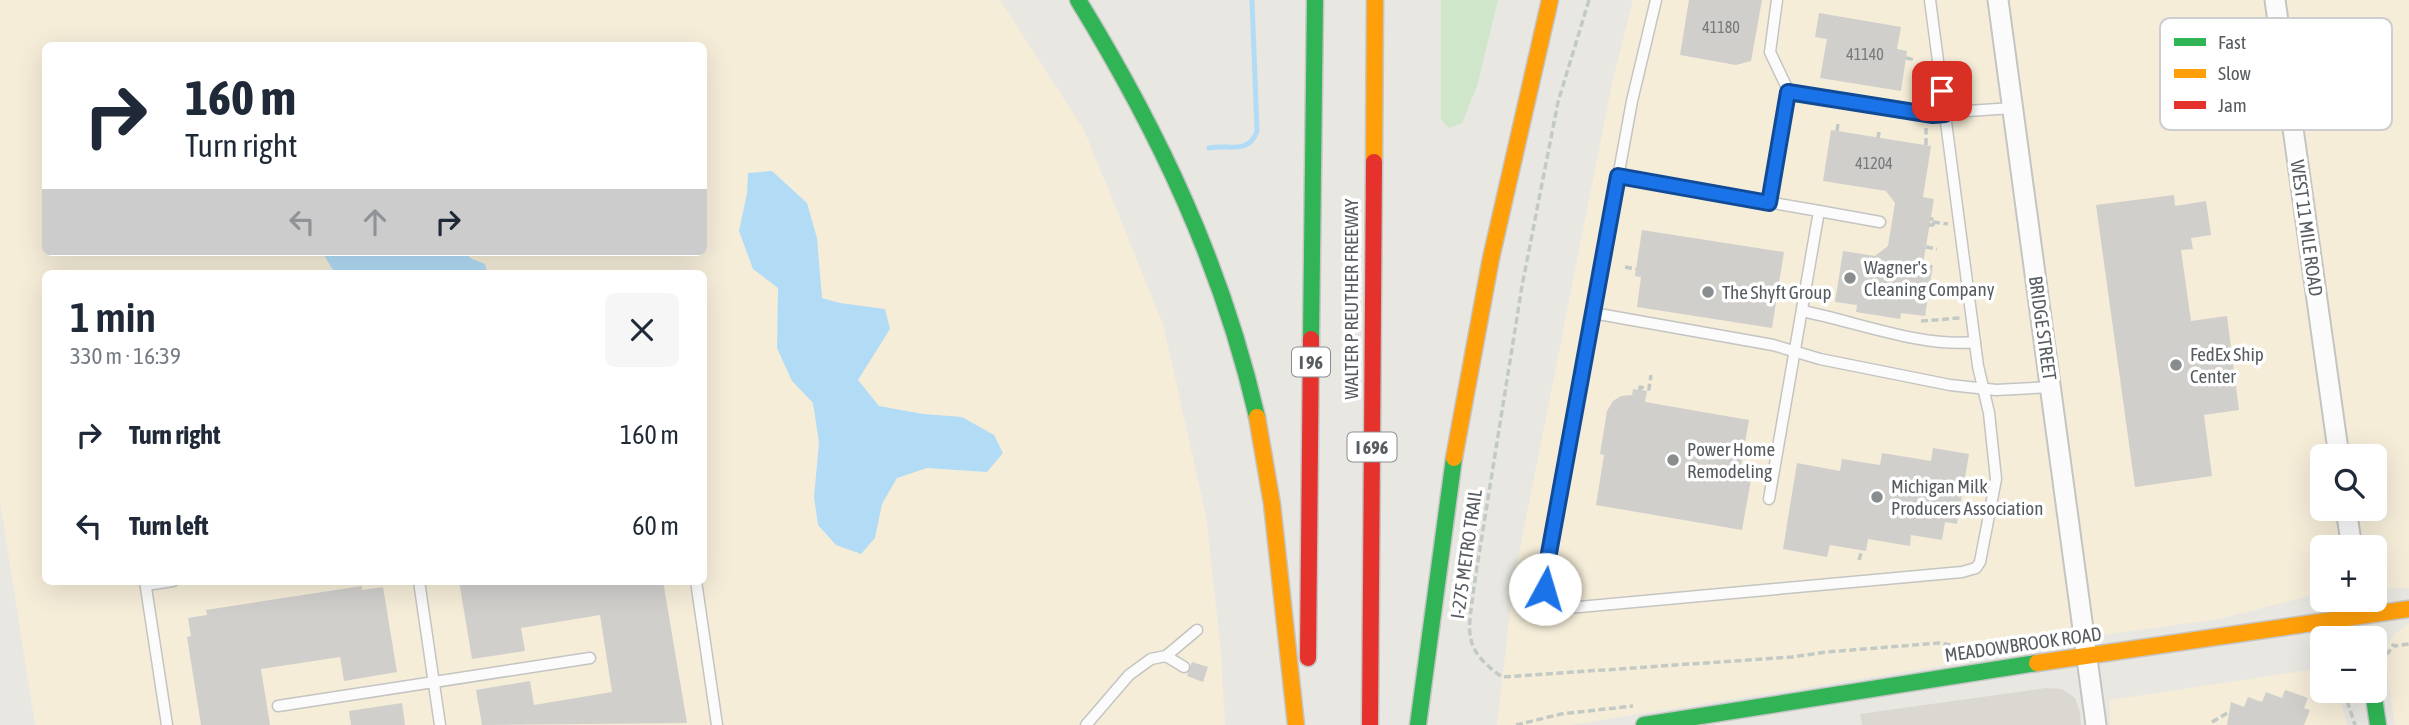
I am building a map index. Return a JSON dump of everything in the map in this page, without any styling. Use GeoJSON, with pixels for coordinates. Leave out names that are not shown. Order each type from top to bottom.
{"type":"FeatureCollection","features":[{"type":"Feature","properties":{"kind":"main road"},"geometry":{"type":"LineString","coordinates":[[1078,0],[1117,62],[1162,148],[1201,234],[1233,326],[1260,430],[1274,515],[1296,725]]}},
{"type":"Feature","properties":{"kind":"main road","name":"I 96"},"geometry":{"type":"LineString","coordinates":[[1307,725],[1315,0]]}},
{"type":"Feature","properties":{"kind":"main road","name":"WALTER P REUTHER FREEWAY"},"geometry":{"type":"LineString","coordinates":[[1370,725],[1375,0]]}},
{"type":"Feature","properties":{"kind":"main road"},"geometry":{"type":"LineString","coordinates":[[1418,725],[1455,454],[1483,296],[1512,156],[1550,0]]}},
{"type":"Feature","properties":{"kind":"main road","name":"MEADOWBROOK ROAD"},"geometry":{"type":"LineString","coordinates":[[1644,725],[2409,608]]}},
{"type":"Feature","properties":{"kind":"main road"},"geometry":{"type":"LineString","coordinates":[[2375,703],[2378,725]]}},
{"type":"Feature","properties":{"kind":"street","name":"BRIDGE STREET"},"geometry":{"type":"LineString","coordinates":[[1998,0],[2096,725]]}},
{"type":"Feature","properties":{"kind":"street","name":"WEST 11 MILE ROAD"},"geometry":{"type":"LineString","coordinates":[[2275,0],[2278,18]]}},
{"type":"Feature","properties":{"kind":"street","name":"WEST 11 MILE ROAD"},"geometry":{"type":"LineString","coordinates":[[2293,130],[2337,444]]}},
{"type":"Feature","properties":{"kind":"lane"},"geometry":{"type":"LineString","coordinates":[[1657,0],[1632,101],[1545,581],[1545,589],[1551,600],[1568,608],[1962,572],[1976,568],[1983,554],[1996,479],[1991,426],[1975,342],[1930,0]]}},
{"type":"Feature","properties":{"kind":"lane"},"geometry":{"type":"LineString","coordinates":[[1769,203],[1788,92],[1770,52],[1777,0]]}},
{"type":"Feature","properties":{"kind":"lane"},"geometry":{"type":"LineString","coordinates":[[1788,92],[1922,114],[2013,108]]}},
{"type":"Feature","properties":{"kind":"lane"},"geometry":{"type":"LineString","coordinates":[[1618,176],[1880,222]]}},
{"type":"Feature","properties":{"kind":"lane"},"geometry":{"type":"LineString","coordinates":[[1769,499],[1819,211]]}},
{"type":"Feature","properties":{"kind":"lane"},"geometry":{"type":"LineString","coordinates":[[1802,311],[1868,328],[1951,344],[1975,342]]}},
{"type":"Feature","properties":{"kind":"lane"},"geometry":{"type":"LineString","coordinates":[[1593,313],[1773,345],[1820,359],[1983,389],[2051,387]]}},
{"type":"Feature","properties":{"kind":"lane"},"geometry":{"type":"LineString","coordinates":[[145,585],[167,725]]}},
{"type":"Feature","properties":{"kind":"lane"},"geometry":{"type":"LineString","coordinates":[[420,585],[441,723]]}},
{"type":"Feature","properties":{"kind":"lane"},"geometry":{"type":"LineString","coordinates":[[697,585],[717,725]]}},
{"type":"Feature","properties":{"kind":"lane"},"geometry":{"type":"LineString","coordinates":[[1086,725],[1129,675],[1151,659],[1166,656],[1197,630]]}},
{"type":"Feature","properties":{"kind":"lane"},"geometry":{"type":"LineString","coordinates":[[1166,656],[1184,667]]}},
{"type":"Feature","properties":{"kind":"lane"},"geometry":{"type":"LineString","coordinates":[[278,706],[590,658]]}},
{"type":"Feature","properties":{"kind":"path","name":"I-275 METRO TRAIL"},"geometry":{"type":"LineString","coordinates":[[1589,0],[1559,102],[1522,286],[1474,586],[1469,635],[1474,650],[1485,664],[1502,677],[1792,657],[1939,643],[1958,646],[1973,653]]}},
{"type":"Feature","properties":{"kind":"path"},"geometry":{"type":"LineString","coordinates":[[1906,58],[1916,60]]}},
{"type":"Feature","properties":{"kind":"path"},"geometry":{"type":"LineString","coordinates":[[1837,131],[1838,124]]}},
{"type":"Feature","properties":{"kind":"path"},"geometry":{"type":"LineString","coordinates":[[1926,128],[1926,145]]}},
{"type":"Feature","properties":{"kind":"path"},"geometry":{"type":"LineString","coordinates":[[1931,222],[1950,225]]}},
{"type":"Feature","properties":{"kind":"path"},"geometry":{"type":"LineString","coordinates":[[1926,247],[1937,249]]}},
{"type":"Feature","properties":{"kind":"path"},"geometry":{"type":"LineString","coordinates":[[1625,267],[1636,269]]}},
{"type":"Feature","properties":{"kind":"path"},"geometry":{"type":"LineString","coordinates":[[1919,331],[1921,318],[1962,318]]}},
{"type":"Feature","properties":{"kind":"path"},"geometry":{"type":"LineString","coordinates":[[1640,390],[1640,387],[1648,389],[1651,375]]}},
{"type":"Feature","properties":{"kind":"path"},"geometry":{"type":"LineString","coordinates":[[1860,560],[1862,550]]}},
{"type":"Feature","properties":{"kind":"path"},"geometry":{"type":"LineString","coordinates":[[2387,653],[2393,645],[2409,645]]}},
{"type":"Feature","properties":{"kind":"path"},"geometry":{"type":"LineString","coordinates":[[2347,703],[2355,725]]}},
{"type":"Feature","properties":{"kind":"path"},"geometry":{"type":"LineString","coordinates":[[2212,722],[2229,712]]}},
{"type":"Feature","properties":{"kind":"shaded area"},"geometry":{"type":"Polygon","coordinates":[[[0,0],[1000,0],[1084,130],[1163,324],[1206,516],[1221,653],[1225,725],[35,725],[0,501],[0,0]]]}},
{"type":"Feature","properties":{"kind":"shaded area"},"geometry":{"type":"Polygon","coordinates":[[[1633,0],[2409,0],[2409,588],[2387,589],[2387,535],[2310,535],[2310,596],[2219,619],[2030,645],[1947,665],[1570,725],[1497,725],[1514,579],[1613,79],[1633,0]]]}},
{"type":"Feature","properties":{"kind":"shaded area"},"geometry":{"type":"Polygon","coordinates":[[[2409,623],[2409,725],[2395,725],[2387,672],[2387,647],[2394,634],[2409,623]]]}},
{"type":"Feature","properties":{"kind":"shaded area"},"geometry":{"type":"Polygon","coordinates":[[[2310,670],[2310,703],[2341,703],[2347,725],[2110,725],[2110,700],[2310,670]]]}},
{"type":"Feature","properties":{"kind":"shaded area"},"geometry":{"type":"Polygon","coordinates":[[[2046,688],[2062,689],[2075,698],[2081,725],[1862,725],[1860,714],[2046,688]]]}},
{"type":"Feature","properties":{"kind":"green space"},"geometry":{"type":"Polygon","coordinates":[[[1441,0],[1498,0],[1477,86],[1462,123],[1449,128],[1441,119],[1441,0]]]}},
{"type":"Feature","properties":{"kind":"water"},"geometry":{"type":"Polygon","coordinates":[[[772,171],[807,203],[817,238],[822,298],[885,309],[890,329],[858,380],[879,406],[923,414],[962,417],[994,435],[1003,453],[987,472],[927,468],[897,478],[882,504],[875,538],[861,554],[836,545],[818,525],[814,497],[819,443],[813,403],[792,381],[777,348],[778,288],[753,269],[739,231],[748,173],[772,171]]]}},
{"type":"Feature","properties":{"kind":"water"},"geometry":{"type":"Polygon","coordinates":[[[324,256],[469,256],[485,264],[486,270],[333,270],[324,256]]]}},
{"type":"Feature","properties":{"kind":"building"},"geometry":{"type":"Polygon","coordinates":[[[1689,0],[1762,0],[1751,61],[1736,65],[1680,55],[1689,0]]]}},
{"type":"Feature","properties":{"kind":"building"},"geometry":{"type":"Polygon","coordinates":[[[1819,13],[1901,27],[1897,49],[1907,51],[1901,91],[1820,78],[1827,39],[1815,37],[1819,13]]]}},
{"type":"Feature","properties":{"kind":"building"},"geometry":{"type":"Polygon","coordinates":[[[1831,130],[1931,146],[1923,197],[1934,199],[1923,264],[1933,265],[1925,316],[1901,313],[1900,319],[1856,312],[1857,305],[1835,302],[1843,251],[1875,256],[1888,246],[1895,203],[1886,191],[1823,181],[1831,130]]]}},
{"type":"Feature","properties":{"kind":"building","name":"FedEx Ship Center"},"geometry":{"type":"Polygon","coordinates":[[[2174,195],[2175,206],[2206,201],[2211,235],[2191,238],[2193,249],[2181,250],[2191,321],[2227,316],[2239,410],[2204,415],[2212,476],[2135,487],[2096,205],[2174,195]]]}},
{"type":"Feature","properties":{"kind":"building","name":"The Shyft Group"},"geometry":{"type":"Polygon","coordinates":[[[1642,230],[1784,252],[1772,328],[1637,307],[1641,277],[1635,276],[1642,230]]]}},
{"type":"Feature","properties":{"kind":"building","name":"Power Home Remodeling"},"geometry":{"type":"Polygon","coordinates":[[[1633,389],[1647,391],[1645,402],[1749,420],[1741,466],[1753,468],[1742,530],[1596,505],[1604,455],[1600,454],[1607,411],[1613,401],[1621,396],[1632,395],[1633,389]]]}},
{"type":"Feature","properties":{"kind":"building","name":"Michigan Milk Producers Association"},"geometry":{"type":"Polygon","coordinates":[[[1933,448],[1969,454],[1957,524],[1945,522],[1942,540],[1911,535],[1910,546],[1868,539],[1866,551],[1830,545],[1827,557],[1783,549],[1797,463],[1840,471],[1842,459],[1880,465],[1882,453],[1931,461],[1933,448]]]}},
{"type":"Feature","properties":{"kind":"building"},"geometry":{"type":"Polygon","coordinates":[[[460,585],[664,585],[687,723],[482,725],[476,690],[530,681],[534,705],[612,692],[600,615],[521,628],[525,651],[472,659],[460,585]]]}},
{"type":"Feature","properties":{"kind":"building"},"geometry":{"type":"Polygon","coordinates":[[[362,586],[362,590],[383,587],[397,672],[344,681],[340,657],[261,669],[270,725],[201,725],[187,637],[191,636],[188,618],[207,615],[206,610],[362,586]]]}},
{"type":"Feature","properties":{"kind":"building"},"geometry":{"type":"Polygon","coordinates":[[[1192,662],[1208,667],[1203,682],[1187,676],[1192,662]]]}},
{"type":"Feature","properties":{"kind":"building"},"geometry":{"type":"Polygon","coordinates":[[[2285,690],[2308,698],[2304,708],[2310,710],[2304,725],[2227,725],[2231,702],[2244,707],[2248,697],[2262,702],[2266,692],[2282,698],[2285,690]]]}},
{"type":"Feature","properties":{"kind":"building"},"geometry":{"type":"Polygon","coordinates":[[[402,703],[405,725],[351,725],[349,711],[402,703]]]}},
{"type":"Feature","properties":{"kind":"waterway"},"geometry":{"type":"LineString","coordinates":[[1209,148],[1243,146],[1249,143],[1257,131],[1252,0]]}},
{"type":"Feature","properties":{"kind":"traffic: fast"},"geometry":{"type":"LineString","coordinates":[[1078,0],[1135,99],[1185,201],[1226,306],[1257,417]]}},
{"type":"Feature","properties":{"kind":"traffic: fast"},"geometry":{"type":"LineString","coordinates":[[1311,339],[1315,0]]}},
{"type":"Feature","properties":{"kind":"traffic: fast"},"geometry":{"type":"LineString","coordinates":[[1418,725],[1454,458]]}},
{"type":"Feature","properties":{"kind":"traffic: fast"},"geometry":{"type":"LineString","coordinates":[[1644,725],[2037,663]]}},
{"type":"Feature","properties":{"kind":"traffic: fast"},"geometry":{"type":"LineString","coordinates":[[2375,703],[2378,725]]}},
{"type":"Feature","properties":{"kind":"traffic: slow"},"geometry":{"type":"LineString","coordinates":[[1374,162],[1375,0]]}},
{"type":"Feature","properties":{"kind":"traffic: slow"},"geometry":{"type":"LineString","coordinates":[[1454,458],[1491,258],[1550,0]]}},
{"type":"Feature","properties":{"kind":"traffic: slow"},"geometry":{"type":"LineString","coordinates":[[1257,417],[1272,504],[1296,725]]}},
{"type":"Feature","properties":{"kind":"traffic: slow"},"geometry":{"type":"LineString","coordinates":[[2037,663],[2409,609]]}},
{"type":"Feature","properties":{"kind":"traffic: jam"},"geometry":{"type":"LineString","coordinates":[[1370,725],[1374,162]]}},
{"type":"Feature","properties":{"kind":"traffic: jam"},"geometry":{"type":"LineString","coordinates":[[1308,658],[1311,339]]}},
{"type":"Feature","properties":{"kind":"place","name":"Wagner's Cleaning Company"},"geometry":{"type":"Point","coordinates":[1850,278]}},
{"type":"Feature","properties":{"kind":"place","name":"The Shyft Group"},"geometry":{"type":"Point","coordinates":[1708,292]}},
{"type":"Feature","properties":{"kind":"place","name":"FedEx Ship Center"},"geometry":{"type":"Point","coordinates":[2176,365]}},
{"type":"Feature","properties":{"kind":"place","name":"Power Home Remodeling"},"geometry":{"type":"Point","coordinates":[1673,460]}},
{"type":"Feature","properties":{"kind":"place","name":"Michigan Milk Producers Association"},"geometry":{"type":"Point","coordinates":[1877,497]}},
{"type":"Feature","properties":{"kind":"route"},"geometry":{"type":"LineString","coordinates":[[1545,589],[1545,575],[1618,176],[1769,203],[1788,92],[1933,115],[1945,114],[1942,91]]}}]}
